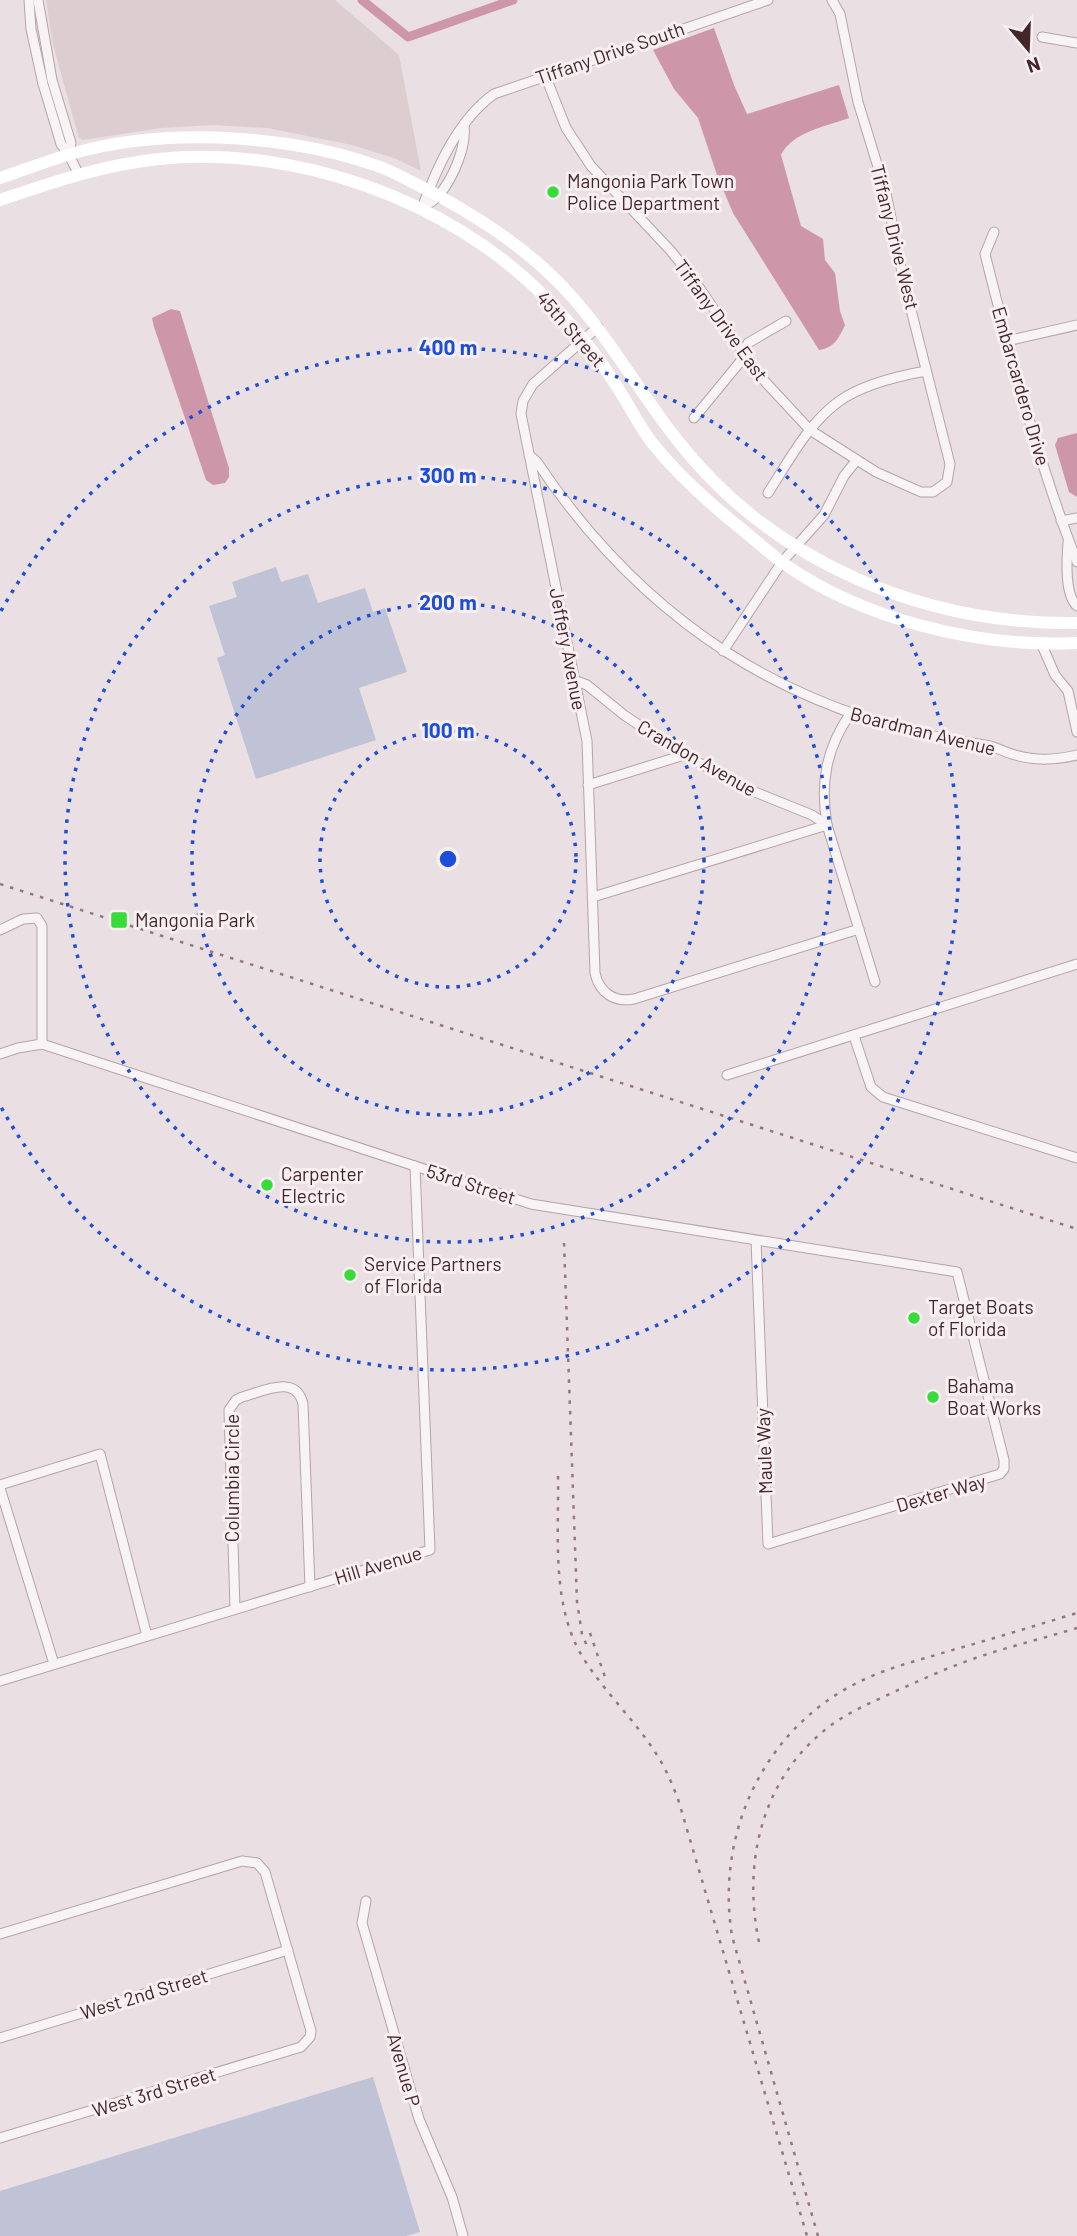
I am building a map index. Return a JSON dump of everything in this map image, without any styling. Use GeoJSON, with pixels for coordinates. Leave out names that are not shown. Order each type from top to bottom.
{"type":"FeatureCollection","features":[{"type":"Feature","properties":{"kind":"main road","name":"45th Street"},"geometry":{"type":"LineString","coordinates":[[0,178],[89,149],[150,139],[215,138],[270,142],[354,159],[384,168],[434,193],[493,229],[531,257],[577,301],[598,327],[661,419],[698,466],[746,511],[795,547],[856,579],[895,594],[957,612],[1021,622],[1077,625]]}},
{"type":"Feature","properties":{"kind":"main road","name":"45th Street"},"geometry":{"type":"LineString","coordinates":[[0,200],[78,173],[160,159],[191,158],[252,161],[331,174],[422,208],[471,237],[520,273],[544,296],[584,340],[650,440],[672,467],[718,510],[782,562],[833,591],[893,616],[956,634],[1041,643],[1077,643]]}},
{"type":"Feature","properties":{"kind":"main road"},"geometry":{"type":"LineString","coordinates":[[1057,643],[1070,637],[1077,625]]}},
{"type":"Feature","properties":{"kind":"street"},"geometry":{"type":"LineString","coordinates":[[29,0],[37,57],[61,144],[78,173]]}},
{"type":"Feature","properties":{"kind":"street"},"geometry":{"type":"LineString","coordinates":[[38,0],[52,80],[71,143],[69,155]]}},
{"type":"Feature","properties":{"kind":"street","name":"Tiffany Drive South"},"geometry":{"type":"LineString","coordinates":[[422,208],[449,178],[466,137],[464,124],[480,105],[494,94],[768,0]]}},
{"type":"Feature","properties":{"kind":"street","name":"Tiffany Drive West"},"geometry":{"type":"LineString","coordinates":[[832,0],[840,14],[861,112],[886,193],[904,282],[950,464],[949,477]]}},
{"type":"Feature","properties":{"kind":"street"},"geometry":{"type":"LineString","coordinates":[[37,57],[43,28]]}},
{"type":"Feature","properties":{"kind":"street"},"geometry":{"type":"LineString","coordinates":[[1042,37],[1077,43]]}},
{"type":"Feature","properties":{"kind":"street","name":"Tiffany Drive East"},"geometry":{"type":"LineString","coordinates":[[545,75],[556,106],[577,148],[601,178],[670,250],[758,374],[810,430],[856,461],[921,492],[938,490],[949,477]]}},
{"type":"Feature","properties":{"kind":"street","name":"Embarcardero Drive"},"geometry":{"type":"LineString","coordinates":[[994,232],[985,254],[1020,394],[1061,522],[1077,562]]}},
{"type":"Feature","properties":{"kind":"street"},"geometry":{"type":"LineString","coordinates":[[694,418],[740,362],[748,343],[786,321]]}},
{"type":"Feature","properties":{"kind":"street"},"geometry":{"type":"LineString","coordinates":[[1007,341],[1077,325]]}},
{"type":"Feature","properties":{"kind":"street","name":"Jeffery Avenue"},"geometry":{"type":"LineString","coordinates":[[598,327],[533,384],[525,395],[521,414],[587,741],[597,979],[603,991],[614,998],[634,999],[859,929]]}},
{"type":"Feature","properties":{"kind":"street"},"geometry":{"type":"LineString","coordinates":[[768,493],[810,430],[839,401],[890,377],[926,371]]}},
{"type":"Feature","properties":{"kind":"street","name":"Boardman Avenue"},"geometry":{"type":"LineString","coordinates":[[529,455],[578,519],[624,571],[670,612],[723,650],[787,687],[850,714],[923,734],[992,746],[1013,755],[1048,762],[1077,755]]}},
{"type":"Feature","properties":{"kind":"street"},"geometry":{"type":"LineString","coordinates":[[723,650],[782,562],[824,515],[844,476],[856,461]]}},
{"type":"Feature","properties":{"kind":"street"},"geometry":{"type":"LineString","coordinates":[[1061,522],[1077,518]]}},
{"type":"Feature","properties":{"kind":"street","name":"Embarcardero Drive"},"geometry":{"type":"LineString","coordinates":[[1069,540],[1066,566],[1072,602],[1077,606]]}},
{"type":"Feature","properties":{"kind":"street"},"geometry":{"type":"LineString","coordinates":[[1041,643],[1055,675],[1068,691],[1077,732]]}},
{"type":"Feature","properties":{"kind":"street"},"geometry":{"type":"LineString","coordinates":[[1049,663],[1057,643]]}},
{"type":"Feature","properties":{"kind":"street","name":"Crandon Avenue"},"geometry":{"type":"LineString","coordinates":[[574,680],[587,685],[624,715],[684,755],[750,790],[827,825]]}},
{"type":"Feature","properties":{"kind":"street"},"geometry":{"type":"LineString","coordinates":[[850,714],[835,739],[824,774],[823,804],[875,982]]}},
{"type":"Feature","properties":{"kind":"street"},"geometry":{"type":"LineString","coordinates":[[588,785],[684,755]]}},
{"type":"Feature","properties":{"kind":"street"},"geometry":{"type":"LineString","coordinates":[[593,897],[827,825]]}},
{"type":"Feature","properties":{"kind":"street"},"geometry":{"type":"LineString","coordinates":[[0,930],[32,917],[37,918],[42,926],[42,1044],[0,1054]]}},
{"type":"Feature","properties":{"kind":"street"},"geometry":{"type":"LineString","coordinates":[[727,1075],[1077,964]]}},
{"type":"Feature","properties":{"kind":"street"},"geometry":{"type":"LineString","coordinates":[[854,1036],[871,1087],[884,1097],[1077,1158]]}},
{"type":"Feature","properties":{"kind":"street","name":"53rd Street"},"geometry":{"type":"LineString","coordinates":[[42,1044],[531,1204],[957,1272]]}},
{"type":"Feature","properties":{"kind":"street","name":"Hill Avenue"},"geometry":{"type":"LineString","coordinates":[[0,1681],[430,1550],[415,1166]]}},
{"type":"Feature","properties":{"kind":"street","name":"Maule Way"},"geometry":{"type":"LineString","coordinates":[[756,1240],[768,1544],[881,1510]]}},
{"type":"Feature","properties":{"kind":"street","name":"Dexter Way"},"geometry":{"type":"LineString","coordinates":[[881,1510],[995,1478],[1004,1469],[957,1272]]}},
{"type":"Feature","properties":{"kind":"street","name":"Columbia Circle"},"geometry":{"type":"LineString","coordinates":[[235,1609],[229,1410],[236,1400],[282,1386],[288,1386],[299,1393],[303,1404],[310,1587]]}},
{"type":"Feature","properties":{"kind":"street"},"geometry":{"type":"LineString","coordinates":[[54,1664],[0,1486],[100,1454],[147,1636]]}},
{"type":"Feature","properties":{"kind":"street"},"geometry":{"type":"LineString","coordinates":[[0,1934],[242,1861],[257,1863],[265,1872],[288,1950]]}},
{"type":"Feature","properties":{"kind":"street","name":"Avenue P"},"geometry":{"type":"LineString","coordinates":[[366,1901],[362,1923],[419,2119],[452,2197],[463,2236]]}},
{"type":"Feature","properties":{"kind":"street","name":"West 2nd Street"},"geometry":{"type":"LineString","coordinates":[[0,2038],[288,1950]]}},
{"type":"Feature","properties":{"kind":"street","name":"West 3rd Street"},"geometry":{"type":"LineString","coordinates":[[0,2138],[301,2047],[310,2037],[310,2024],[288,1950]]}},
{"type":"Feature","properties":{"kind":"shaded area"},"geometry":{"type":"Polygon","coordinates":[[[46,0],[335,0],[399,55],[421,171],[394,158],[352,145],[267,128],[213,125],[161,128],[83,140],[79,138],[53,45],[46,0]]]}},
{"type":"Feature","properties":{"kind":"shaded area"},"geometry":{"type":"Polygon","coordinates":[[[714,28],[747,114],[839,85],[849,118],[802,135],[786,147],[781,155],[801,226],[823,239],[825,260],[835,273],[840,311],[845,325],[835,342],[824,349],[819,350],[733,213],[698,118],[674,89],[653,50],[714,28]]]}},
{"type":"Feature","properties":{"kind":"shaded area"},"geometry":{"type":"Polygon","coordinates":[[[171,309],[180,311],[229,468],[229,477],[225,483],[213,485],[206,480],[154,327],[152,318],[171,309]]]}},
{"type":"Feature","properties":{"kind":"shaded area"},"geometry":{"type":"Polygon","coordinates":[[[1077,433],[1077,497],[1069,492],[1055,445],[1058,438],[1077,433]]]}},
{"type":"Feature","properties":{"kind":"shaded area"},"geometry":{"type":"Polygon","coordinates":[[[276,567],[281,582],[308,574],[318,603],[365,588],[373,612],[385,608],[407,672],[359,688],[376,740],[256,779],[217,658],[225,655],[209,606],[237,597],[232,582],[276,567]]]}},
{"type":"Feature","properties":{"kind":"shaded area"},"geometry":{"type":"Polygon","coordinates":[[[373,2077],[420,2232],[406,2236],[0,2236],[0,2191],[373,2077]]]}},
{"type":"Feature","properties":{"kind":"waterway"},"geometry":{"type":"LineString","coordinates":[[362,0],[408,37],[513,0]]}},
{"type":"Feature","properties":{"kind":"railway"},"geometry":{"type":"LineString","coordinates":[[0,884],[1077,1229]]}},
{"type":"Feature","properties":{"kind":"railway"},"geometry":{"type":"LineString","coordinates":[[564,1243],[577,1602],[582,1634],[587,1646]]}},
{"type":"Feature","properties":{"kind":"railway"},"geometry":{"type":"LineString","coordinates":[[558,1476],[561,1592],[572,1636],[591,1669],[657,1755],[678,1799],[807,2236]]}},
{"type":"Feature","properties":{"kind":"railway"},"geometry":{"type":"LineString","coordinates":[[818,2236],[732,1936],[729,1897],[732,1858],[740,1821],[755,1786],[774,1753],[799,1724],[829,1700],[884,1671],[1077,1613]]}},
{"type":"Feature","properties":{"kind":"railway"},"geometry":{"type":"LineString","coordinates":[[759,1942],[753,1882],[763,1823],[773,1796],[788,1770],[807,1747],[830,1726],[846,1716],[928,1677],[988,1654],[1077,1628]]}},
{"type":"Feature","properties":{"kind":"railway"},"geometry":{"type":"LineString","coordinates":[[590,1633],[606,1680]]}},
{"type":"Feature","properties":{"kind":"place","name":"Mangonia Park Town Police Department"},"geometry":{"type":"Point","coordinates":[553,192]}},
{"type":"Feature","properties":{"kind":"place","name":"Mangonia Park"},"geometry":{"type":"Point","coordinates":[119,920]}},
{"type":"Feature","properties":{"kind":"place","name":"Carpenter Electric"},"geometry":{"type":"Point","coordinates":[267,1185]}},
{"type":"Feature","properties":{"kind":"place","name":"Service Partners of Florida"},"geometry":{"type":"Point","coordinates":[350,1275]}},
{"type":"Feature","properties":{"kind":"place","name":"Target Boats of Florida"},"geometry":{"type":"Point","coordinates":[914,1318]}},
{"type":"Feature","properties":{"kind":"place","name":"Bahama Boat Works"},"geometry":{"type":"Point","coordinates":[933,1397]}}]}
